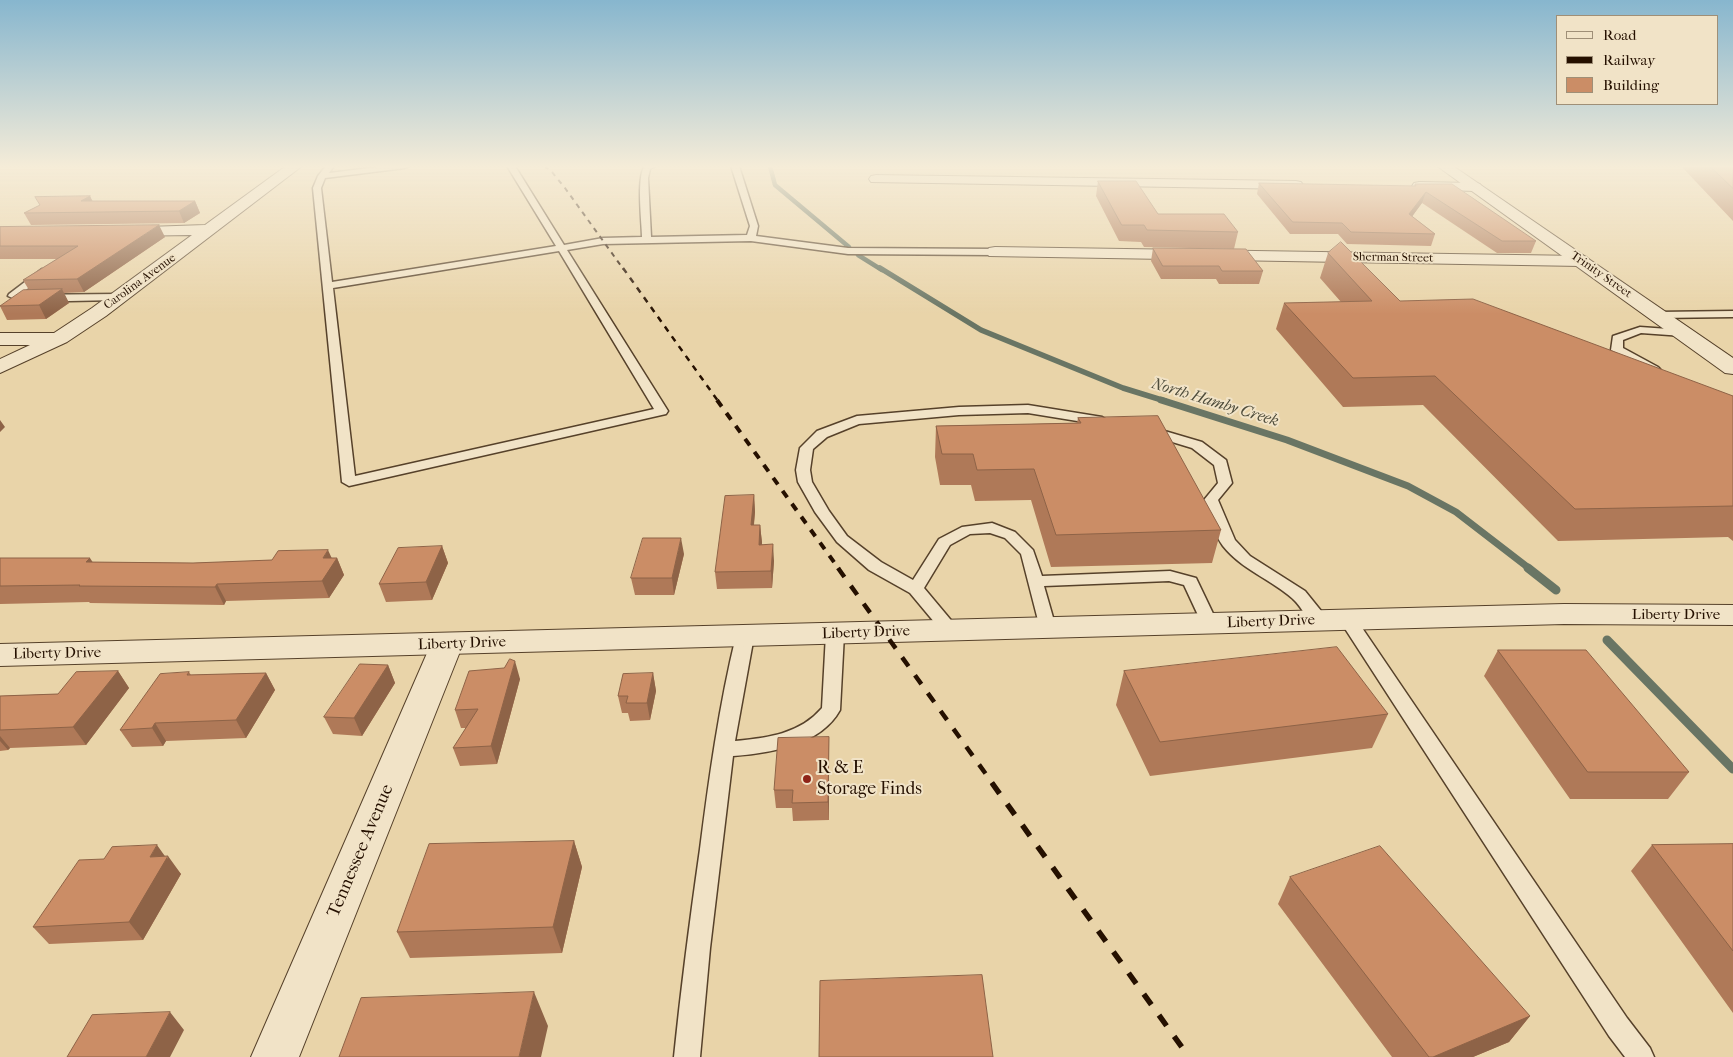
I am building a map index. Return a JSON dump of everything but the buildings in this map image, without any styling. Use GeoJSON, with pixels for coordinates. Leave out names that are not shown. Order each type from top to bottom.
{"type":"FeatureCollection","features":[{"type":"Feature","properties":{"kind":"street","name":"Carolina Avenue"},"geometry":{"type":"LineString","coordinates":[[0,367],[60,338],[229,215]]}},
{"type":"Feature","properties":{"kind":"street","name":"Trinity Street"},"geometry":{"type":"LineString","coordinates":[[1516,215],[1733,368]]}},
{"type":"Feature","properties":{"kind":"street"},"geometry":{"type":"LineString","coordinates":[[105,231],[210,230]]}},
{"type":"Feature","properties":{"kind":"street","name":"Sherman Street"},"geometry":{"type":"LineString","coordinates":[[995,252],[1581,261]]}},
{"type":"Feature","properties":{"kind":"street"},"geometry":{"type":"LineString","coordinates":[[0,339],[60,338]]}},
{"type":"Feature","properties":{"kind":"street","name":"Liberty Drive"},"geometry":{"type":"LineString","coordinates":[[0,655],[1564,614],[1733,615]]}},
{"type":"Feature","properties":{"kind":"street","name":"Tennessee Avenue"},"geometry":{"type":"LineString","coordinates":[[275,1057],[446,644]]}},
{"type":"Feature","properties":{"kind":"lane"},"geometry":{"type":"LineString","coordinates":[[320,215],[349,482],[662,411],[542,215]]}},
{"type":"Feature","properties":{"kind":"lane"},"geometry":{"type":"LineString","coordinates":[[646,215],[647,240]]}},
{"type":"Feature","properties":{"kind":"lane"},"geometry":{"type":"LineString","coordinates":[[751,215],[754,226],[751,238]]}},
{"type":"Feature","properties":{"kind":"lane"},"geometry":{"type":"LineString","coordinates":[[327,286],[562,247],[603,242],[751,238],[848,251],[995,252]]}},
{"type":"Feature","properties":{"kind":"lane"},"geometry":{"type":"LineString","coordinates":[[45,269],[13,296],[21,299],[118,297]]}},
{"type":"Feature","properties":{"kind":"lane"},"geometry":{"type":"LineString","coordinates":[[1658,315],[1733,314]]}},
{"type":"Feature","properties":{"kind":"lane"},"geometry":{"type":"LineString","coordinates":[[1667,376],[1617,350],[1618,338],[1640,330],[1683,333]]}},
{"type":"Feature","properties":{"kind":"lane"},"geometry":{"type":"LineString","coordinates":[[951,630],[916,589],[875,566],[842,539],[822,512],[805,482],[803,470],[807,448],[822,434],[857,420],[984,410],[1028,409],[1113,424]]}},
{"type":"Feature","properties":{"kind":"lane"},"geometry":{"type":"LineString","coordinates":[[1140,429],[1157,432],[1196,445],[1221,463],[1225,483],[1211,500],[1228,542],[1244,559],[1299,594],[1334,620],[1618,1027],[1641,1057]]}},
{"type":"Feature","properties":{"kind":"lane"},"geometry":{"type":"LineString","coordinates":[[916,589],[944,542],[968,530],[992,528],[1010,535],[1028,553],[1047,628]]}},
{"type":"Feature","properties":{"kind":"lane"},"geometry":{"type":"LineString","coordinates":[[1035,581],[1170,576],[1190,582],[1210,624]]}},
{"type":"Feature","properties":{"kind":"lane"},"geometry":{"type":"LineString","coordinates":[[724,749],[750,747],[779,741],[815,726],[831,710],[835,634]]}},
{"type":"Feature","properties":{"kind":"lane"},"geometry":{"type":"LineString","coordinates":[[687,1057],[693,979],[724,749],[744,636]]}},
{"type":"Feature","properties":{"kind":"waterway","name":"North Hamby Creek"},"geometry":{"type":"LineString","coordinates":[[811,215],[849,247]]}},
{"type":"Feature","properties":{"kind":"waterway","name":"North Hamby Creek"},"geometry":{"type":"LineString","coordinates":[[858,255],[882,270]]}},
{"type":"Feature","properties":{"kind":"waterway","name":"North Hamby Creek"},"geometry":{"type":"LineString","coordinates":[[880,268],[981,330],[1123,388],[1165,401]]}},
{"type":"Feature","properties":{"kind":"waterway","name":"North Hamby Creek"},"geometry":{"type":"LineString","coordinates":[[1161,400],[1287,440],[1408,486],[1456,512],[1530,569]]}},
{"type":"Feature","properties":{"kind":"waterway","name":"North Hamby Creek"},"geometry":{"type":"LineString","coordinates":[[1528,568],[1556,590]]}},
{"type":"Feature","properties":{"kind":"waterway","name":"North Hamby Creek"},"geometry":{"type":"LineString","coordinates":[[1607,640],[1733,769]]}},
{"type":"Feature","properties":{"kind":"railway"},"geometry":{"type":"LineString","coordinates":[[585,215],[624,270]]}},
{"type":"Feature","properties":{"kind":"railway"},"geometry":{"type":"LineString","coordinates":[[623,268],[718,401]]}},
{"type":"Feature","properties":{"kind":"railway"},"geometry":{"type":"LineString","coordinates":[[717,400],[839,569]]}},
{"type":"Feature","properties":{"kind":"railway"},"geometry":{"type":"LineString","coordinates":[[838,568],[993,784]]}},
{"type":"Feature","properties":{"kind":"railway"},"geometry":{"type":"LineString","coordinates":[[992,783],[1189,1057]]}},
{"type":"Feature","properties":{"kind":"place","name":"R & E Storage Finds"},"geometry":{"type":"Point","coordinates":[807,779]}}]}
